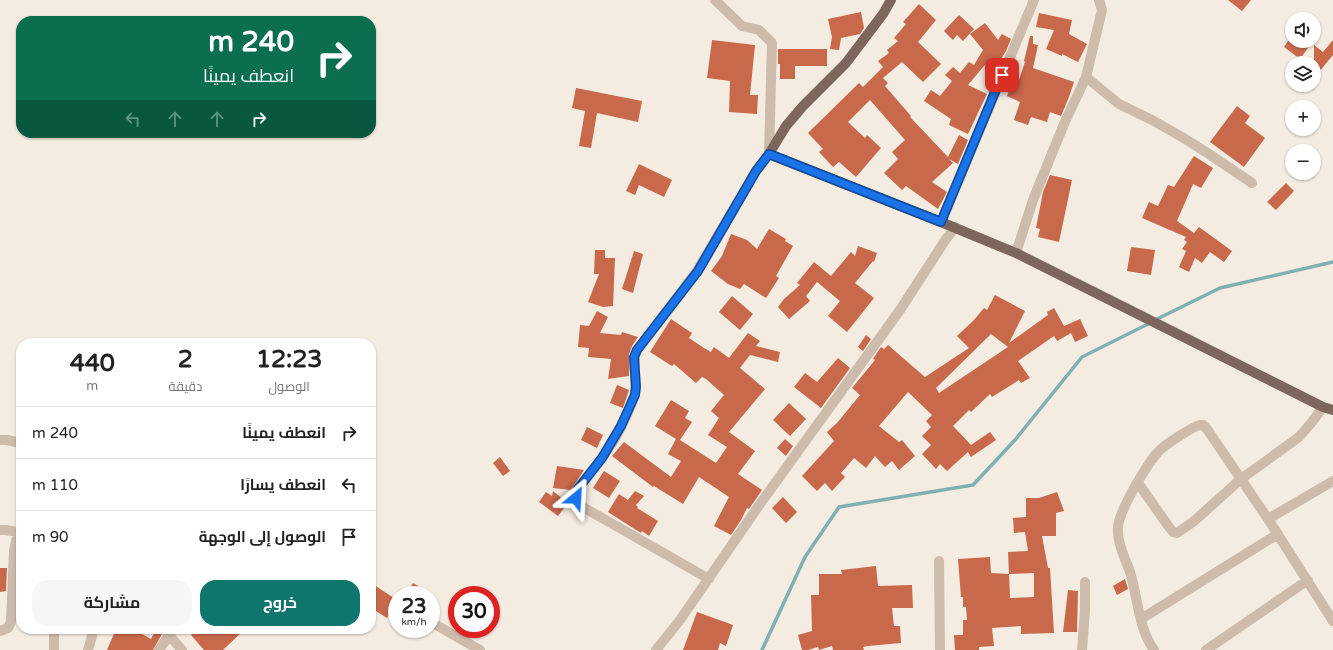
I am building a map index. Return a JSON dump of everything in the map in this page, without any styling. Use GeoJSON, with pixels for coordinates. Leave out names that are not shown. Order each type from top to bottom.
{"type":"FeatureCollection","features":[{"type":"Feature","properties":{"kind":"main road"},"geometry":{"type":"LineString","coordinates":[[891,0],[883,14],[846,63],[803,106],[786,126],[769,154],[1016,253],[1188,340],[1328,408]]}},
{"type":"Feature","properties":{"kind":"street"},"geometry":{"type":"LineString","coordinates":[[709,579],[581,506],[577,502],[576,494],[602,458],[621,426],[635,395],[636,387],[634,357],[637,350],[698,271],[756,171],[769,154],[772,42],[759,30],[742,26],[715,0]]}},
{"type":"Feature","properties":{"kind":"street"},"geometry":{"type":"LineString","coordinates":[[941,222],[1034,0]]}},
{"type":"Feature","properties":{"kind":"street"},"geometry":{"type":"LineString","coordinates":[[1016,253],[1036,193],[1064,124],[1086,77],[1102,10],[1099,0]]}},
{"type":"Feature","properties":{"kind":"street"},"geometry":{"type":"LineString","coordinates":[[1086,77],[1119,104],[1182,136],[1252,183]]}},
{"type":"Feature","properties":{"kind":"street"},"geometry":{"type":"LineString","coordinates":[[656,650],[680,620],[760,504],[900,310],[946,239],[955,228]]}},
{"type":"Feature","properties":{"kind":"street"},"geometry":{"type":"LineString","coordinates":[[1138,483],[1169,527],[1173,532],[1177,533],[1193,522],[1241,479],[1299,437],[1312,422],[1328,408]]}},
{"type":"Feature","properties":{"kind":"street"},"geometry":{"type":"LineString","coordinates":[[1154,650],[1145,634],[1130,572],[1120,546],[1118,528],[1123,509],[1145,470],[1162,448],[1200,425],[1204,425],[1241,479],[1308,580],[1333,621]]}},
{"type":"Feature","properties":{"kind":"street"},"geometry":{"type":"LineString","coordinates":[[0,440],[16,442]]}},
{"type":"Feature","properties":{"kind":"street"},"geometry":{"type":"LineString","coordinates":[[1268,519],[1333,481]]}},
{"type":"Feature","properties":{"kind":"street"},"geometry":{"type":"LineString","coordinates":[[0,530],[16,532]]}},
{"type":"Feature","properties":{"kind":"street"},"geometry":{"type":"LineString","coordinates":[[1141,619],[1278,534]]}},
{"type":"Feature","properties":{"kind":"street"},"geometry":{"type":"LineString","coordinates":[[0,631],[8,628],[11,622],[14,551],[16,543]]}},
{"type":"Feature","properties":{"kind":"street"},"geometry":{"type":"LineString","coordinates":[[940,561],[940,650]]}},
{"type":"Feature","properties":{"kind":"street"},"geometry":{"type":"LineString","coordinates":[[1206,650],[1308,580]]}},
{"type":"Feature","properties":{"kind":"street"},"geometry":{"type":"LineString","coordinates":[[1082,650],[1085,610],[1085,582]]}},
{"type":"Feature","properties":{"kind":"street"},"geometry":{"type":"LineString","coordinates":[[440,627],[480,650]]}},
{"type":"Feature","properties":{"kind":"street"},"geometry":{"type":"LineString","coordinates":[[54,634],[54,650]]}},
{"type":"Feature","properties":{"kind":"street"},"geometry":{"type":"LineString","coordinates":[[88,650],[93,634]]}},
{"type":"Feature","properties":{"kind":"street"},"geometry":{"type":"LineString","coordinates":[[159,650],[167,634]]}},
{"type":"Feature","properties":{"kind":"street"},"geometry":{"type":"LineString","coordinates":[[170,634],[182,650]]}},
{"type":"Feature","properties":{"kind":"building"},"geometry":{"type":"Polygon","coordinates":[[[1228,0],[1251,0],[1242,11],[1228,0]]]}},
{"type":"Feature","properties":{"kind":"building"},"geometry":{"type":"Polygon","coordinates":[[[919,4],[936,20],[918,42],[941,64],[923,82],[902,62],[883,78],[888,83],[885,86],[911,116],[910,117],[948,157],[959,135],[968,140],[958,164],[949,159],[953,163],[932,182],[947,192],[938,209],[906,186],[902,190],[884,173],[898,159],[892,152],[905,140],[870,100],[848,122],[865,138],[867,135],[881,148],[856,177],[839,162],[833,167],[819,152],[823,149],[808,133],[859,83],[863,87],[883,67],[878,61],[889,53],[887,50],[898,41],[894,38],[906,24],[903,22],[919,4]]]}},
{"type":"Feature","properties":{"kind":"building"},"geometry":{"type":"Polygon","coordinates":[[[861,12],[864,28],[860,34],[841,38],[839,50],[830,49],[832,37],[828,19],[861,12]]]}},
{"type":"Feature","properties":{"kind":"building"},"geometry":{"type":"Polygon","coordinates":[[[1039,13],[1072,20],[1069,34],[1087,44],[1078,62],[1062,54],[1062,56],[1046,49],[1054,30],[1036,27],[1039,13]]]}},
{"type":"Feature","properties":{"kind":"building"},"geometry":{"type":"Polygon","coordinates":[[[959,15],[974,29],[963,41],[957,35],[953,40],[944,31],[959,15]]]}},
{"type":"Feature","properties":{"kind":"building"},"geometry":{"type":"Polygon","coordinates":[[[985,23],[998,40],[1002,34],[1011,39],[1006,51],[997,65],[989,60],[968,85],[987,94],[968,134],[949,125],[951,119],[924,101],[931,90],[940,96],[952,81],[945,75],[953,67],[960,73],[969,62],[974,65],[983,50],[970,34],[985,23]]]}},
{"type":"Feature","properties":{"kind":"building"},"geometry":{"type":"Polygon","coordinates":[[[1030,36],[1033,36],[1033,44],[1038,45],[1033,68],[1074,82],[1061,116],[1050,112],[1047,122],[1031,117],[1028,125],[1014,120],[1020,102],[1007,96],[1014,78],[1019,80],[1025,62],[1030,36]]]}},
{"type":"Feature","properties":{"kind":"building"},"geometry":{"type":"Polygon","coordinates":[[[712,40],[755,45],[750,95],[758,95],[757,114],[729,112],[730,81],[707,78],[712,40]]]}},
{"type":"Feature","properties":{"kind":"building"},"geometry":{"type":"Polygon","coordinates":[[[1333,40],[1333,55],[1321,70],[1321,56],[1314,56],[1314,48],[1318,48],[1323,52],[1333,40]]]}},
{"type":"Feature","properties":{"kind":"building"},"geometry":{"type":"Polygon","coordinates":[[[1285,48],[1308,48],[1302,56],[1296,56],[1285,48]]]}},
{"type":"Feature","properties":{"kind":"building"},"geometry":{"type":"Polygon","coordinates":[[[778,49],[827,49],[827,66],[795,66],[795,79],[780,79],[778,49]]]}},
{"type":"Feature","properties":{"kind":"building"},"geometry":{"type":"Polygon","coordinates":[[[576,88],[642,101],[638,122],[597,113],[591,148],[579,146],[585,111],[572,108],[576,88]]]}},
{"type":"Feature","properties":{"kind":"building"},"geometry":{"type":"Polygon","coordinates":[[[1237,106],[1250,116],[1245,123],[1265,138],[1244,167],[1210,142],[1237,106]]]}},
{"type":"Feature","properties":{"kind":"building"},"geometry":{"type":"Polygon","coordinates":[[[1194,156],[1213,168],[1201,188],[1193,184],[1177,221],[1194,233],[1199,227],[1232,251],[1224,262],[1210,252],[1202,263],[1195,258],[1189,272],[1179,267],[1186,251],[1182,249],[1187,242],[1184,240],[1186,237],[1142,218],[1149,202],[1158,206],[1168,185],[1174,187],[1194,156]]]}},
{"type":"Feature","properties":{"kind":"building"},"geometry":{"type":"Polygon","coordinates":[[[639,164],[672,180],[664,197],[639,185],[635,195],[626,191],[639,164]]]}},
{"type":"Feature","properties":{"kind":"building"},"geometry":{"type":"Polygon","coordinates":[[[1050,175],[1072,180],[1059,242],[1038,237],[1040,229],[1036,228],[1043,192],[1050,175]]]}},
{"type":"Feature","properties":{"kind":"building"},"geometry":{"type":"Polygon","coordinates":[[[1286,183],[1294,191],[1276,210],[1267,202],[1286,183]]]}},
{"type":"Feature","properties":{"kind":"building"},"geometry":{"type":"Polygon","coordinates":[[[769,229],[786,239],[785,241],[793,246],[776,276],[779,278],[766,298],[744,284],[740,289],[728,284],[711,271],[722,256],[731,234],[747,240],[757,249],[769,229]]]}},
{"type":"Feature","properties":{"kind":"building"},"geometry":{"type":"Polygon","coordinates":[[[858,246],[877,253],[874,262],[873,261],[855,283],[874,298],[847,332],[828,316],[840,301],[817,282],[806,296],[810,301],[789,319],[778,307],[784,299],[800,285],[797,283],[814,262],[831,276],[851,252],[855,256],[858,246]]]}},
{"type":"Feature","properties":{"kind":"building"},"geometry":{"type":"Polygon","coordinates":[[[1131,247],[1155,250],[1151,275],[1127,271],[1131,247]]]}},
{"type":"Feature","properties":{"kind":"building"},"geometry":{"type":"Polygon","coordinates":[[[595,250],[605,250],[605,258],[615,258],[613,306],[603,307],[588,302],[599,274],[594,274],[595,250]]]}},
{"type":"Feature","properties":{"kind":"building"},"geometry":{"type":"Polygon","coordinates":[[[634,251],[643,254],[633,293],[622,289],[634,251]]]}},
{"type":"Feature","properties":{"kind":"building"},"geometry":{"type":"Polygon","coordinates":[[[995,295],[1025,311],[1009,343],[1048,315],[1047,312],[1054,308],[1064,326],[1080,319],[1088,336],[1075,342],[1071,333],[1057,341],[1054,336],[1018,361],[1030,378],[1021,383],[1019,380],[992,397],[990,394],[971,412],[969,410],[953,426],[971,445],[990,432],[996,440],[971,457],[968,452],[947,471],[940,464],[936,469],[922,454],[931,445],[922,436],[931,427],[926,421],[932,415],[908,392],[879,426],[899,442],[902,440],[915,456],[899,470],[892,461],[885,467],[875,456],[866,468],[854,458],[841,473],[845,477],[832,491],[825,483],[817,491],[802,476],[834,441],[827,432],[837,423],[860,395],[852,388],[875,360],[873,359],[881,347],[884,349],[888,345],[925,377],[969,348],[957,336],[984,308],[987,310],[995,295]],[[991,334],[936,388],[939,393],[1008,347],[991,334]]]}},
{"type":"Feature","properties":{"kind":"building"},"geometry":{"type":"Polygon","coordinates":[[[732,296],[753,314],[740,330],[719,312],[732,296]]]}},
{"type":"Feature","properties":{"kind":"building"},"geometry":{"type":"Polygon","coordinates":[[[597,311],[608,317],[600,333],[621,335],[622,332],[638,337],[629,354],[629,376],[608,379],[611,359],[588,357],[589,348],[578,347],[580,325],[589,326],[597,311]]]}},
{"type":"Feature","properties":{"kind":"building"},"geometry":{"type":"Polygon","coordinates":[[[671,319],[692,333],[689,338],[711,352],[714,347],[729,358],[748,333],[760,341],[756,346],[780,352],[778,362],[750,355],[740,368],[765,389],[729,432],[755,451],[738,474],[762,490],[749,509],[747,508],[731,535],[714,526],[729,497],[699,477],[683,504],[654,486],[653,487],[612,456],[624,442],[671,477],[681,461],[668,454],[676,439],[655,426],[671,400],[689,411],[685,418],[692,422],[680,440],[716,463],[727,447],[708,435],[719,418],[711,411],[724,395],[706,379],[702,377],[696,383],[674,364],[672,366],[650,352],[671,319]]]}},
{"type":"Feature","properties":{"kind":"building"},"geometry":{"type":"Polygon","coordinates":[[[866,335],[871,339],[863,351],[858,347],[866,335]]]}},
{"type":"Feature","properties":{"kind":"building"},"geometry":{"type":"Polygon","coordinates":[[[838,358],[850,368],[821,408],[794,387],[805,373],[817,382],[838,358]]]}},
{"type":"Feature","properties":{"kind":"building"},"geometry":{"type":"Polygon","coordinates":[[[617,385],[629,390],[623,408],[610,403],[617,385]]]}},
{"type":"Feature","properties":{"kind":"building"},"geometry":{"type":"Polygon","coordinates":[[[789,403],[806,419],[790,436],[773,420],[789,403]]]}},
{"type":"Feature","properties":{"kind":"building"},"geometry":{"type":"Polygon","coordinates":[[[587,427],[603,435],[597,448],[581,440],[587,427]]]}},
{"type":"Feature","properties":{"kind":"building"},"geometry":{"type":"Polygon","coordinates":[[[785,439],[793,446],[786,456],[777,448],[785,439]]]}},
{"type":"Feature","properties":{"kind":"building"},"geometry":{"type":"Polygon","coordinates":[[[500,457],[510,471],[503,476],[493,463],[500,457]]]}},
{"type":"Feature","properties":{"kind":"building"},"geometry":{"type":"Polygon","coordinates":[[[557,466],[584,470],[571,490],[553,488],[557,466]]]}},
{"type":"Feature","properties":{"kind":"building"},"geometry":{"type":"Polygon","coordinates":[[[604,471],[620,481],[609,498],[593,488],[604,471]]]}},
{"type":"Feature","properties":{"kind":"building"},"geometry":{"type":"Polygon","coordinates":[[[553,491],[568,503],[558,516],[539,502],[546,492],[552,496],[553,491]]]}},
{"type":"Feature","properties":{"kind":"building"},"geometry":{"type":"Polygon","coordinates":[[[635,491],[644,496],[636,505],[638,507],[637,508],[658,521],[649,536],[642,531],[641,533],[608,512],[619,494],[628,500],[635,491]]]}},
{"type":"Feature","properties":{"kind":"building"},"geometry":{"type":"Polygon","coordinates":[[[1057,492],[1064,511],[1056,513],[1056,536],[1042,536],[1048,568],[1050,568],[1054,633],[1021,634],[1021,626],[992,628],[994,646],[979,647],[979,650],[955,650],[954,635],[963,635],[963,620],[967,620],[966,607],[963,607],[963,597],[961,597],[958,559],[990,557],[991,573],[1009,574],[1008,552],[1028,551],[1025,532],[1014,533],[1013,518],[1026,517],[1026,498],[1039,498],[1057,492]],[[1034,573],[1009,574],[1010,598],[1034,597],[1034,573]]]}},
{"type":"Feature","properties":{"kind":"building"},"geometry":{"type":"Polygon","coordinates":[[[783,497],[797,512],[786,523],[772,508],[783,497]]]}},
{"type":"Feature","properties":{"kind":"building"},"geometry":{"type":"Polygon","coordinates":[[[876,566],[878,586],[912,585],[913,608],[892,608],[894,626],[900,626],[901,643],[868,646],[863,647],[864,650],[833,650],[832,646],[819,650],[818,647],[802,650],[798,635],[812,631],[811,595],[819,595],[819,574],[842,574],[841,570],[876,566]]]}},
{"type":"Feature","properties":{"kind":"building"},"geometry":{"type":"Polygon","coordinates":[[[0,568],[7,568],[6,591],[0,592],[0,568]]]}},
{"type":"Feature","properties":{"kind":"building"},"geometry":{"type":"Polygon","coordinates":[[[1125,579],[1128,589],[1117,595],[1113,586],[1125,579]]]}},
{"type":"Feature","properties":{"kind":"building"},"geometry":{"type":"Polygon","coordinates":[[[413,583],[418,586],[411,586],[413,583]]]}},
{"type":"Feature","properties":{"kind":"building"},"geometry":{"type":"Polygon","coordinates":[[[376,586],[388,594],[387,618],[376,611],[376,586]]]}},
{"type":"Feature","properties":{"kind":"building"},"geometry":{"type":"Polygon","coordinates":[[[1068,590],[1078,591],[1077,632],[1063,632],[1068,590]]]}},
{"type":"Feature","properties":{"kind":"building"},"geometry":{"type":"Polygon","coordinates":[[[697,612],[733,625],[726,646],[720,643],[718,650],[683,650],[697,612]]]}},
{"type":"Feature","properties":{"kind":"building"},"geometry":{"type":"Polygon","coordinates":[[[114,634],[142,634],[151,639],[154,634],[162,634],[153,650],[107,650],[114,634]]]}},
{"type":"Feature","properties":{"kind":"building"},"geometry":{"type":"Polygon","coordinates":[[[240,634],[223,650],[204,650],[191,635],[240,634]]]}},
{"type":"Feature","properties":{"kind":"waterway"},"geometry":{"type":"LineString","coordinates":[[1155,320],[1220,288],[1333,262]]}},
{"type":"Feature","properties":{"kind":"waterway"},"geometry":{"type":"LineString","coordinates":[[762,650],[805,557],[839,507],[973,485],[1015,440],[1082,357],[1150,323]]}},
{"type":"Feature","properties":{"kind":"route"},"geometry":{"type":"LineString","coordinates":[[576,498],[577,490],[602,458],[621,426],[635,395],[636,387],[634,357],[637,350],[698,271],[756,171],[769,154],[941,222],[1002,75]]}}]}
